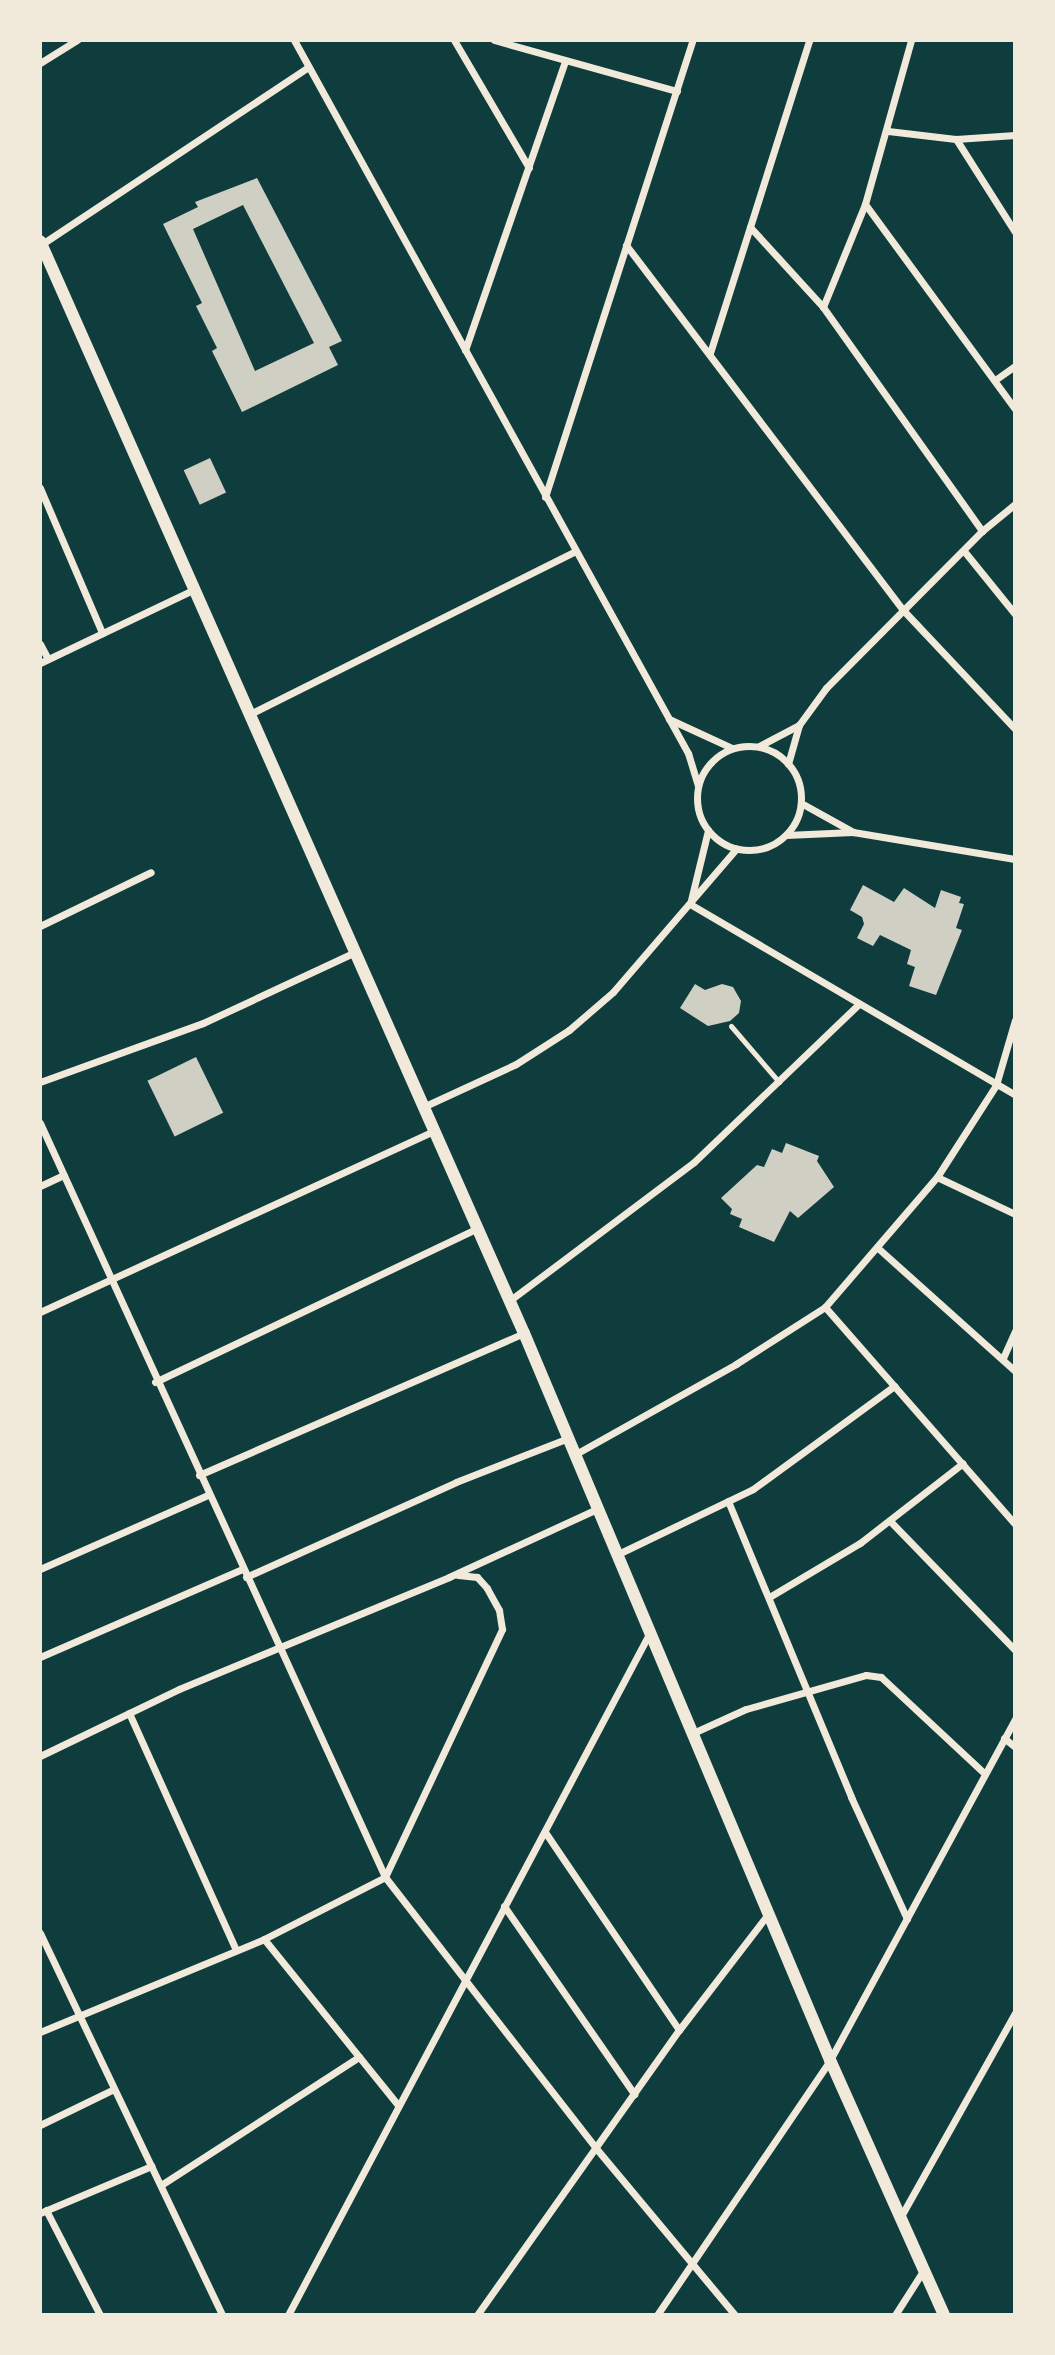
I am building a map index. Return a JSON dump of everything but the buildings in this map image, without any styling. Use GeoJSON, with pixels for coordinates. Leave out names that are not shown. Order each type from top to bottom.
{"type":"FeatureCollection","features":[{"type":"Feature","properties":{"kind":"street"},"geometry":{"type":"LineString","coordinates":[[40,63],[76,40]]}},
{"type":"Feature","properties":{"kind":"street"},"geometry":{"type":"LineString","coordinates":[[293,40],[688,753],[698,786],[700,817],[708,830],[736,849],[771,845],[786,835],[853,832],[1015,859]]}},
{"type":"Feature","properties":{"kind":"street"},"geometry":{"type":"LineString","coordinates":[[454,40],[528,168]]}},
{"type":"Feature","properties":{"kind":"street"},"geometry":{"type":"LineString","coordinates":[[494,40],[677,91]]}},
{"type":"Feature","properties":{"kind":"street"},"geometry":{"type":"LineString","coordinates":[[545,497],[693,40]]}},
{"type":"Feature","properties":{"kind":"street"},"geometry":{"type":"LineString","coordinates":[[710,353],[809,40]]}},
{"type":"Feature","properties":{"kind":"street"},"geometry":{"type":"LineString","coordinates":[[823,307],[865,204],[888,131],[911,40]]}},
{"type":"Feature","properties":{"kind":"street"},"geometry":{"type":"LineString","coordinates":[[465,350],[565,61]]}},
{"type":"Feature","properties":{"kind":"street"},"geometry":{"type":"LineString","coordinates":[[309,67],[41,243],[524,1333],[595,1510],[693,1733],[830,2060],[944,2315]]}},
{"type":"Feature","properties":{"kind":"street"},"geometry":{"type":"LineString","coordinates":[[888,131],[956,139],[1015,135]]}},
{"type":"Feature","properties":{"kind":"street"},"geometry":{"type":"LineString","coordinates":[[956,139],[1015,232]]}},
{"type":"Feature","properties":{"kind":"street"},"geometry":{"type":"LineString","coordinates":[[865,204],[1015,409]]}},
{"type":"Feature","properties":{"kind":"street"},"geometry":{"type":"LineString","coordinates":[[750,226],[823,307],[982,531]]}},
{"type":"Feature","properties":{"kind":"street"},"geometry":{"type":"LineString","coordinates":[[626,245],[903,610],[1015,729]]}},
{"type":"Feature","properties":{"kind":"street"},"geometry":{"type":"LineString","coordinates":[[995,380],[1015,366]]}},
{"type":"Feature","properties":{"kind":"street"},"geometry":{"type":"LineString","coordinates":[[40,488],[103,633]]}},
{"type":"Feature","properties":{"kind":"street"},"geometry":{"type":"LineString","coordinates":[[788,764],[799,725],[826,688],[982,531],[1015,504]]}},
{"type":"Feature","properties":{"kind":"street"},"geometry":{"type":"LineString","coordinates":[[250,714],[576,551]]}},
{"type":"Feature","properties":{"kind":"street"},"geometry":{"type":"LineString","coordinates":[[964,551],[1015,614]]}},
{"type":"Feature","properties":{"kind":"street"},"geometry":{"type":"LineString","coordinates":[[40,644],[44,661],[195,589]]}},
{"type":"Feature","properties":{"kind":"street"},"geometry":{"type":"LineString","coordinates":[[669,719],[732,748],[759,746],[799,725]]}},
{"type":"Feature","properties":{"kind":"street"},"geometry":{"type":"LineString","coordinates":[[759,746],[788,764],[799,782],[801,803],[786,835]]}},
{"type":"Feature","properties":{"kind":"street"},"geometry":{"type":"LineString","coordinates":[[698,786],[705,770],[732,748]]}},
{"type":"Feature","properties":{"kind":"street"},"geometry":{"type":"LineString","coordinates":[[801,803],[853,832]]}},
{"type":"Feature","properties":{"kind":"street"},"geometry":{"type":"LineString","coordinates":[[690,904],[708,830]]}},
{"type":"Feature","properties":{"kind":"street"},"geometry":{"type":"LineString","coordinates":[[424,1107],[516,1064],[569,1030],[613,992],[736,849]]}},
{"type":"Feature","properties":{"kind":"street"},"geometry":{"type":"LineString","coordinates":[[40,926],[151,872]]}},
{"type":"Feature","properties":{"kind":"street"},"geometry":{"type":"LineString","coordinates":[[690,904],[1015,1095]]}},
{"type":"Feature","properties":{"kind":"street"},"geometry":{"type":"LineString","coordinates":[[40,1082],[203,1023],[355,952]]}},
{"type":"Feature","properties":{"kind":"street"},"geometry":{"type":"LineString","coordinates":[[509,1301],[694,1162],[859,1004]]}},
{"type":"Feature","properties":{"kind":"street"},"geometry":{"type":"LineString","coordinates":[[573,1456],[736,1364],[825,1307],[937,1178],[996,1084],[1015,1020]]}},
{"type":"Feature","properties":{"kind":"street"},"geometry":{"type":"LineString","coordinates":[[40,1123],[155,1382],[281,1648],[385,1877],[595,2147],[696,2263],[735,2315]]}},
{"type":"Feature","properties":{"kind":"street"},"geometry":{"type":"LineString","coordinates":[[40,1312],[433,1131]]}},
{"type":"Feature","properties":{"kind":"street"},"geometry":{"type":"LineString","coordinates":[[40,1186],[64,1175]]}},
{"type":"Feature","properties":{"kind":"street"},"geometry":{"type":"LineString","coordinates":[[937,1178],[1015,1213]]}},
{"type":"Feature","properties":{"kind":"street"},"geometry":{"type":"LineString","coordinates":[[155,1382],[478,1228]]}},
{"type":"Feature","properties":{"kind":"street"},"geometry":{"type":"LineString","coordinates":[[878,1249],[1015,1371]]}},
{"type":"Feature","properties":{"kind":"street"},"geometry":{"type":"LineString","coordinates":[[825,1307],[1015,1524]]}},
{"type":"Feature","properties":{"kind":"street"},"geometry":{"type":"LineString","coordinates":[[1003,1358],[1015,1331]]}},
{"type":"Feature","properties":{"kind":"street"},"geometry":{"type":"LineString","coordinates":[[199,1475],[524,1333]]}},
{"type":"Feature","properties":{"kind":"street"},"geometry":{"type":"LineString","coordinates":[[615,1555],[728,1501],[827,1439],[894,1386]]}},
{"type":"Feature","properties":{"kind":"street"},"geometry":{"type":"LineString","coordinates":[[40,1657],[456,1482],[566,1439]]}},
{"type":"Feature","properties":{"kind":"street"},"geometry":{"type":"LineString","coordinates":[[771,1596],[891,1522],[962,1463]]}},
{"type":"Feature","properties":{"kind":"street"},"geometry":{"type":"LineString","coordinates":[[40,1569],[208,1495]]}},
{"type":"Feature","properties":{"kind":"street"},"geometry":{"type":"LineString","coordinates":[[728,1501],[771,1596],[808,1692],[907,1919]]}},
{"type":"Feature","properties":{"kind":"street"},"geometry":{"type":"LineString","coordinates":[[40,1756],[129,1713],[449,1577],[595,1510]]}},
{"type":"Feature","properties":{"kind":"street"},"geometry":{"type":"LineString","coordinates":[[891,1522],[1015,1650]]}},
{"type":"Feature","properties":{"kind":"street"},"geometry":{"type":"LineString","coordinates":[[40,2032],[264,1939],[385,1877],[502,1629],[499,1609],[477,1577],[449,1577]]}},
{"type":"Feature","properties":{"kind":"street"},"geometry":{"type":"LineString","coordinates":[[288,2315],[464,1977],[545,1832],[649,1634]]}},
{"type":"Feature","properties":{"kind":"street"},"geometry":{"type":"LineString","coordinates":[[693,1733],[746,1709],[866,1675],[881,1677],[983,1772]]}},
{"type":"Feature","properties":{"kind":"street"},"geometry":{"type":"LineString","coordinates":[[129,1713],[236,1950]]}},
{"type":"Feature","properties":{"kind":"street"},"geometry":{"type":"LineString","coordinates":[[657,2315],[696,2263],[830,2060],[983,1772],[1015,1719]]}},
{"type":"Feature","properties":{"kind":"street"},"geometry":{"type":"LineString","coordinates":[[1004,1738],[1015,1747]]}},
{"type":"Feature","properties":{"kind":"street"},"geometry":{"type":"LineString","coordinates":[[545,1832],[679,2030]]}},
{"type":"Feature","properties":{"kind":"street"},"geometry":{"type":"LineString","coordinates":[[504,1906],[634,2094]]}},
{"type":"Feature","properties":{"kind":"street"},"geometry":{"type":"LineString","coordinates":[[477,2315],[679,2030],[768,1914]]}},
{"type":"Feature","properties":{"kind":"street"},"geometry":{"type":"LineString","coordinates":[[40,1933],[222,2315]]}},
{"type":"Feature","properties":{"kind":"street"},"geometry":{"type":"LineString","coordinates":[[264,1939],[398,2105]]}},
{"type":"Feature","properties":{"kind":"street"},"geometry":{"type":"LineString","coordinates":[[900,2219],[1015,2012]]}},
{"type":"Feature","properties":{"kind":"street"},"geometry":{"type":"LineString","coordinates":[[161,2185],[359,2057]]}},
{"type":"Feature","properties":{"kind":"street"},"geometry":{"type":"LineString","coordinates":[[40,2125],[114,2089]]}},
{"type":"Feature","properties":{"kind":"street"},"geometry":{"type":"LineString","coordinates":[[100,2315],[43,2212],[151,2166]]}},
{"type":"Feature","properties":{"kind":"street"},"geometry":{"type":"LineString","coordinates":[[895,2315],[923,2271]]}},
{"type":"Feature","properties":{"kind":"lane"},"geometry":{"type":"LineString","coordinates":[[731,1026],[779,1083]]}}]}
